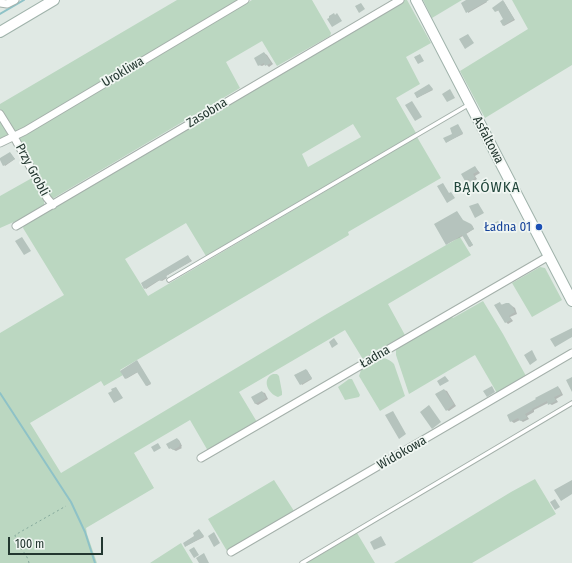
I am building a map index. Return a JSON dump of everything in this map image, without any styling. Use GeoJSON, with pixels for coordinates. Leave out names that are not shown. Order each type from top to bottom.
{"type":"FeatureCollection","features":[{"type":"Feature","properties":{"kind":"street"},"geometry":{"type":"LineString","coordinates":[[0,3],[7,4],[15,0]]}},
{"type":"Feature","properties":{"kind":"street"},"geometry":{"type":"LineString","coordinates":[[0,32],[54,0]]}},
{"type":"Feature","properties":{"kind":"street","name":"Urokliwa"},"geometry":{"type":"LineString","coordinates":[[0,143],[13,135],[25,131],[246,0]]}},
{"type":"Feature","properties":{"kind":"street","name":"Zasobna"},"geometry":{"type":"LineString","coordinates":[[16,226],[400,0]]}},
{"type":"Feature","properties":{"kind":"street","name":"Asfaltowa"},"geometry":{"type":"LineString","coordinates":[[416,0],[572,301]]}},
{"type":"Feature","properties":{"kind":"street","name":"Przy Grobli"},"geometry":{"type":"LineString","coordinates":[[0,114],[47,198],[53,205]]}},
{"type":"Feature","properties":{"kind":"street","name":"Ładna"},"geometry":{"type":"LineString","coordinates":[[201,458],[549,256]]}},
{"type":"Feature","properties":{"kind":"street","name":"Widokowa"},"geometry":{"type":"LineString","coordinates":[[231,552],[572,353]]}},
{"type":"Feature","properties":{"kind":"lane"},"geometry":{"type":"LineString","coordinates":[[169,280],[469,104]]}},
{"type":"Feature","properties":{"kind":"lane"},"geometry":{"type":"LineString","coordinates":[[302,563],[572,403]]}},
{"type":"Feature","properties":{"kind":"path"},"geometry":{"type":"LineString","coordinates":[[29,563],[28,556],[16,543],[15,535],[66,506]]}},
{"type":"Feature","properties":{"kind":"green space"},"geometry":{"type":"Polygon","coordinates":[[[177,0],[241,0],[17,133],[14,132],[0,109],[0,104],[177,0]]]}},
{"type":"Feature","properties":{"kind":"green space"},"geometry":{"type":"Polygon","coordinates":[[[252,0],[312,0],[331,33],[330,36],[277,66],[262,41],[226,62],[240,88],[52,199],[50,197],[18,140],[19,136],[252,0]]]}},
{"type":"Feature","properties":{"kind":"green space"},"geometry":{"type":"Polygon","coordinates":[[[404,0],[407,0],[431,43],[406,57],[420,84],[396,98],[416,133],[206,256],[186,223],[125,259],[148,296],[417,137],[441,178],[348,232],[349,235],[120,370],[123,375],[104,386],[101,381],[30,423],[61,473],[325,315],[460,237],[471,255],[388,304],[406,337],[364,361],[345,330],[239,392],[257,422],[208,451],[190,420],[134,453],[154,488],[86,528],[97,563],[0,563],[0,333],[64,295],[23,228],[24,225],[404,0]],[[353,124],[302,154],[308,167],[361,137],[353,124]]]}},
{"type":"Feature","properties":{"kind":"green space"},"geometry":{"type":"Polygon","coordinates":[[[423,0],[462,0],[432,18],[423,0]]]}},
{"type":"Feature","properties":{"kind":"green space"},"geometry":{"type":"Polygon","coordinates":[[[512,0],[572,0],[572,65],[485,118],[460,71],[528,29],[512,0]]]}},
{"type":"Feature","properties":{"kind":"green space"},"geometry":{"type":"Polygon","coordinates":[[[0,120],[7,135],[0,139],[0,120]]]}},
{"type":"Feature","properties":{"kind":"green space"},"geometry":{"type":"Polygon","coordinates":[[[32,178],[44,201],[44,205],[41,210],[0,228],[0,196],[32,178]]]}},
{"type":"Feature","properties":{"kind":"green space"},"geometry":{"type":"Polygon","coordinates":[[[540,267],[545,268],[562,300],[532,317],[512,283],[540,267]]]}},
{"type":"Feature","properties":{"kind":"green space"},"geometry":{"type":"Polygon","coordinates":[[[483,301],[526,376],[497,393],[475,355],[409,394],[396,355],[396,350],[399,346],[451,316],[453,318],[483,301]]]}},
{"type":"Feature","properties":{"kind":"green space"},"geometry":{"type":"Polygon","coordinates":[[[379,358],[387,359],[394,364],[405,396],[380,411],[359,376],[362,367],[379,358]]]}},
{"type":"Feature","properties":{"kind":"green space"},"geometry":{"type":"Polygon","coordinates":[[[273,374],[277,374],[279,376],[282,395],[278,397],[271,393],[267,386],[267,379],[273,374]]]}},
{"type":"Feature","properties":{"kind":"green space"},"geometry":{"type":"Polygon","coordinates":[[[349,379],[352,379],[360,395],[359,397],[345,400],[338,387],[349,379]]]}},
{"type":"Feature","properties":{"kind":"green space"},"geometry":{"type":"Polygon","coordinates":[[[535,479],[556,514],[472,563],[394,563],[511,492],[535,479]]]}},
{"type":"Feature","properties":{"kind":"green space"},"geometry":{"type":"Polygon","coordinates":[[[274,480],[294,511],[227,551],[208,519],[274,480]]]}},
{"type":"Feature","properties":{"kind":"green space"},"geometry":{"type":"Polygon","coordinates":[[[357,533],[375,563],[306,563],[357,533]]]}},
{"type":"Feature","properties":{"kind":"green space"},"geometry":{"type":"Polygon","coordinates":[[[181,543],[193,563],[150,563],[181,543]]]}},
{"type":"Feature","properties":{"kind":"building"},"geometry":{"type":"Polygon","coordinates":[[[466,0],[489,0],[466,13],[461,3],[466,0]]]}},
{"type":"Feature","properties":{"kind":"building"},"geometry":{"type":"Polygon","coordinates":[[[503,0],[514,19],[503,26],[500,21],[503,19],[498,10],[495,12],[492,8],[503,0]]]}},
{"type":"Feature","properties":{"kind":"building"},"geometry":{"type":"Polygon","coordinates":[[[361,3],[365,9],[359,13],[355,6],[361,3]]]}},
{"type":"Feature","properties":{"kind":"building"},"geometry":{"type":"Polygon","coordinates":[[[334,13],[335,15],[337,13],[342,21],[332,27],[327,19],[334,13]]]}},
{"type":"Feature","properties":{"kind":"building"},"geometry":{"type":"Polygon","coordinates":[[[468,34],[474,43],[465,49],[459,39],[468,34]]]}},
{"type":"Feature","properties":{"kind":"building"},"geometry":{"type":"Polygon","coordinates":[[[264,52],[271,63],[265,66],[264,63],[258,66],[254,58],[264,52]]]}},
{"type":"Feature","properties":{"kind":"building"},"geometry":{"type":"Polygon","coordinates":[[[420,54],[424,61],[418,64],[414,57],[420,54]]]}},
{"type":"Feature","properties":{"kind":"building"},"geometry":{"type":"Polygon","coordinates":[[[429,84],[433,89],[417,98],[414,93],[429,84]]]}},
{"type":"Feature","properties":{"kind":"building"},"geometry":{"type":"Polygon","coordinates":[[[450,89],[455,98],[447,102],[442,94],[450,89]]]}},
{"type":"Feature","properties":{"kind":"building"},"geometry":{"type":"Polygon","coordinates":[[[412,101],[422,117],[415,121],[405,105],[412,101]]]}},
{"type":"Feature","properties":{"kind":"building"},"geometry":{"type":"Polygon","coordinates":[[[458,124],[463,133],[446,143],[443,138],[452,134],[450,128],[458,124]]]}},
{"type":"Feature","properties":{"kind":"building"},"geometry":{"type":"Polygon","coordinates":[[[10,152],[15,159],[3,166],[0,158],[10,152]]]}},
{"type":"Feature","properties":{"kind":"building"},"geometry":{"type":"Polygon","coordinates":[[[475,166],[478,171],[473,174],[475,178],[470,182],[469,179],[465,181],[461,174],[475,166]]]}},
{"type":"Feature","properties":{"kind":"building"},"geometry":{"type":"Polygon","coordinates":[[[443,183],[449,193],[451,192],[455,198],[447,203],[437,186],[443,183]]]}},
{"type":"Feature","properties":{"kind":"building"},"geometry":{"type":"Polygon","coordinates":[[[478,203],[484,213],[475,218],[469,206],[478,203]]]}},
{"type":"Feature","properties":{"kind":"building"},"geometry":{"type":"Polygon","coordinates":[[[457,211],[463,220],[471,224],[474,229],[466,233],[473,245],[469,247],[462,235],[446,245],[434,224],[457,211]]]}},
{"type":"Feature","properties":{"kind":"building"},"geometry":{"type":"Polygon","coordinates":[[[498,221],[502,228],[494,232],[490,225],[498,221]]]}},
{"type":"Feature","properties":{"kind":"building"},"geometry":{"type":"Polygon","coordinates":[[[22,237],[31,251],[24,255],[15,241],[22,237]]]}},
{"type":"Feature","properties":{"kind":"building"},"geometry":{"type":"Polygon","coordinates":[[[188,255],[191,261],[166,276],[167,277],[144,289],[141,283],[188,255]]]}},
{"type":"Feature","properties":{"kind":"building"},"geometry":{"type":"Polygon","coordinates":[[[500,302],[501,305],[509,303],[515,312],[509,316],[511,320],[505,323],[494,305],[500,302]]]}},
{"type":"Feature","properties":{"kind":"building"},"geometry":{"type":"Polygon","coordinates":[[[572,328],[572,337],[555,347],[550,339],[572,328]]]}},
{"type":"Feature","properties":{"kind":"building"},"geometry":{"type":"Polygon","coordinates":[[[334,338],[338,344],[332,348],[329,342],[334,338]]]}},
{"type":"Feature","properties":{"kind":"building"},"geometry":{"type":"Polygon","coordinates":[[[532,350],[537,360],[530,365],[524,355],[532,350]]]}},
{"type":"Feature","properties":{"kind":"building"},"geometry":{"type":"Polygon","coordinates":[[[137,360],[151,383],[146,386],[137,372],[125,379],[120,371],[137,360]]]}},
{"type":"Feature","properties":{"kind":"building"},"geometry":{"type":"Polygon","coordinates":[[[306,369],[312,378],[300,385],[294,375],[306,369]]]}},
{"type":"Feature","properties":{"kind":"building"},"geometry":{"type":"Polygon","coordinates":[[[445,376],[449,381],[440,386],[437,381],[445,376]]]}},
{"type":"Feature","properties":{"kind":"building"},"geometry":{"type":"Polygon","coordinates":[[[572,377],[572,392],[566,380],[572,377]]]}},
{"type":"Feature","properties":{"kind":"building"},"geometry":{"type":"Polygon","coordinates":[[[492,386],[495,392],[487,397],[483,391],[492,386]]]}},
{"type":"Feature","properties":{"kind":"building"},"geometry":{"type":"Polygon","coordinates":[[[558,386],[561,394],[554,397],[556,401],[548,405],[547,401],[525,414],[527,418],[520,421],[518,418],[510,422],[507,415],[558,386]]]}},
{"type":"Feature","properties":{"kind":"building"},"geometry":{"type":"Polygon","coordinates":[[[116,387],[123,398],[114,403],[108,393],[112,391],[111,389],[116,387]]]}},
{"type":"Feature","properties":{"kind":"building"},"geometry":{"type":"Polygon","coordinates":[[[444,389],[454,404],[446,411],[435,394],[444,389]]]}},
{"type":"Feature","properties":{"kind":"building"},"geometry":{"type":"Polygon","coordinates":[[[262,391],[266,398],[255,404],[251,397],[262,391]]]}},
{"type":"Feature","properties":{"kind":"building"},"geometry":{"type":"Polygon","coordinates":[[[429,405],[441,422],[432,429],[420,412],[429,405]]]}},
{"type":"Feature","properties":{"kind":"building"},"geometry":{"type":"Polygon","coordinates":[[[393,411],[406,434],[399,439],[385,415],[393,411]]]}},
{"type":"Feature","properties":{"kind":"building"},"geometry":{"type":"Polygon","coordinates":[[[177,438],[181,444],[179,445],[180,446],[173,450],[171,448],[169,449],[166,444],[177,438]]]}},
{"type":"Feature","properties":{"kind":"building"},"geometry":{"type":"Polygon","coordinates":[[[158,443],[161,448],[154,452],[151,447],[158,443]]]}},
{"type":"Feature","properties":{"kind":"building"},"geometry":{"type":"Polygon","coordinates":[[[572,480],[572,494],[561,501],[554,490],[572,480]]]}},
{"type":"Feature","properties":{"kind":"building"},"geometry":{"type":"Polygon","coordinates":[[[555,499],[560,507],[555,510],[550,502],[555,499]]]}},
{"type":"Feature","properties":{"kind":"building"},"geometry":{"type":"Polygon","coordinates":[[[199,529],[204,536],[185,547],[183,543],[194,536],[193,533],[199,529]]]}},
{"type":"Feature","properties":{"kind":"building"},"geometry":{"type":"Polygon","coordinates":[[[214,532],[220,543],[214,547],[208,536],[214,532]]]}},
{"type":"Feature","properties":{"kind":"building"},"geometry":{"type":"Polygon","coordinates":[[[381,536],[386,545],[374,550],[370,542],[381,536]]]}},
{"type":"Feature","properties":{"kind":"building"},"geometry":{"type":"Polygon","coordinates":[[[194,547],[199,555],[194,558],[189,550],[194,547]]]}},
{"type":"Feature","properties":{"kind":"building"},"geometry":{"type":"Polygon","coordinates":[[[204,553],[209,563],[199,563],[196,558],[204,553]]]}},
{"type":"Feature","properties":{"kind":"waterway"},"geometry":{"type":"LineString","coordinates":[[0,14],[24,0]]}},
{"type":"Feature","properties":{"kind":"waterway"},"geometry":{"type":"LineString","coordinates":[[0,393],[71,502],[85,532],[95,563]]}},
{"type":"Feature","properties":{"kind":"place","name":"Ładna 01"},"geometry":{"type":"Point","coordinates":[539,227]}},
{"type":"Feature","properties":{"kind":"district","name":"BĄKÓWKA"},"geometry":{"type":"Point","coordinates":[487,188]}}]}
